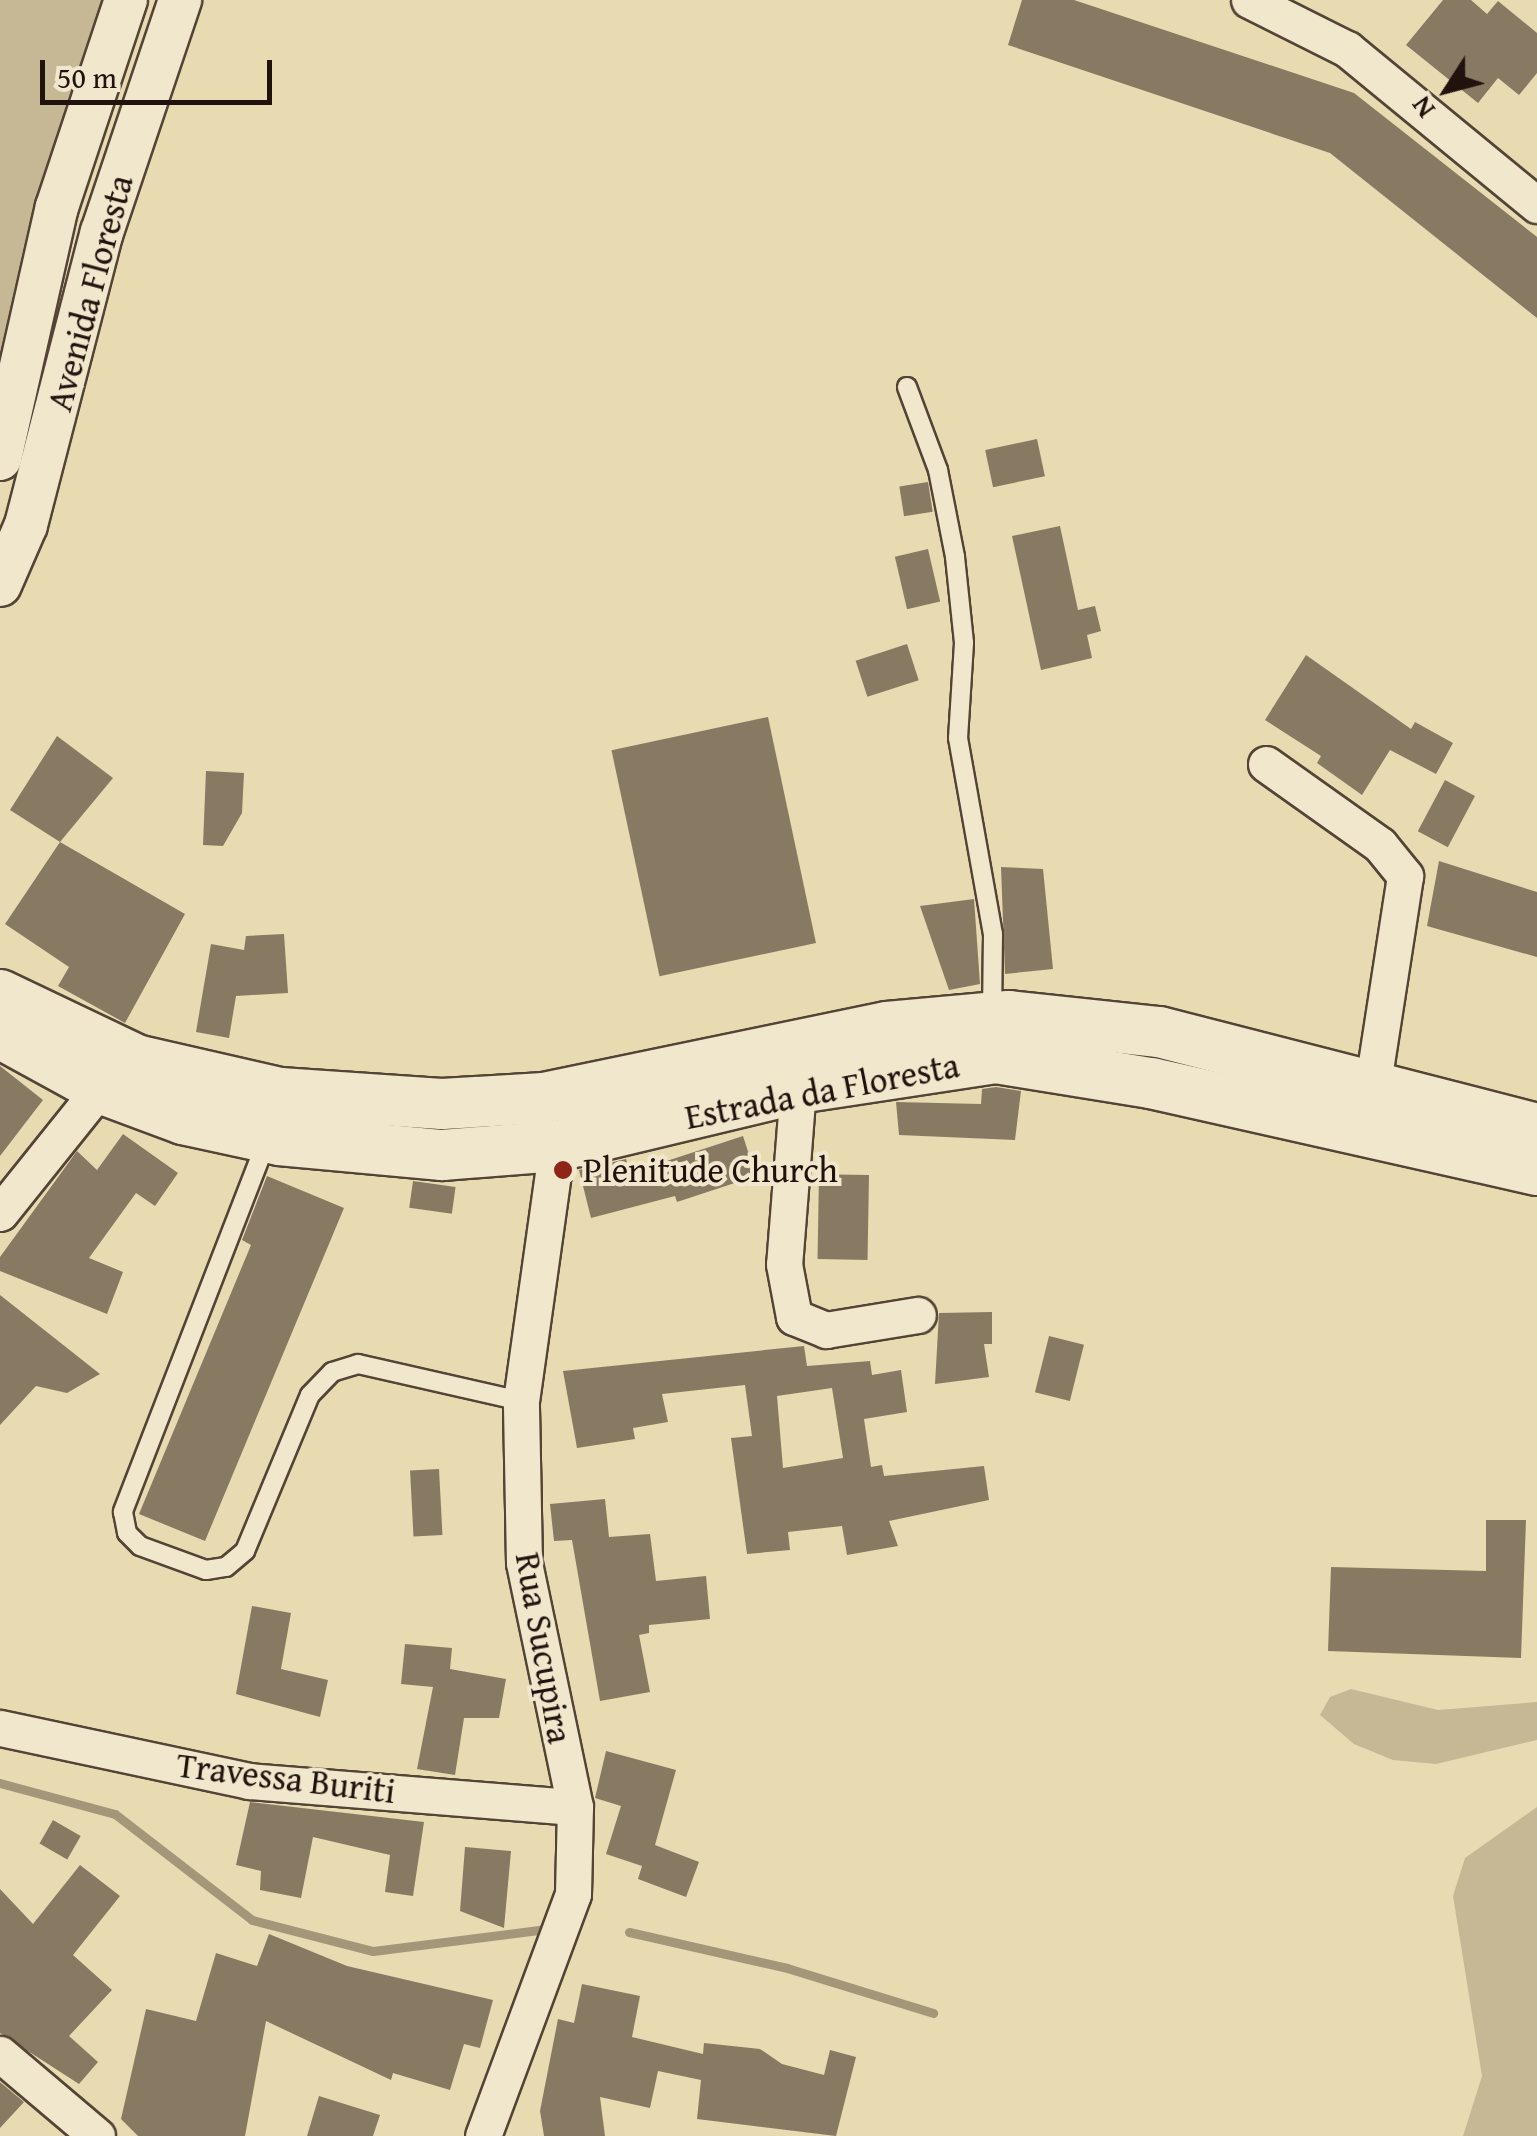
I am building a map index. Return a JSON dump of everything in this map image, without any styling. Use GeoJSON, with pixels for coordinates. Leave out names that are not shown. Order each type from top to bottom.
{"type":"FeatureCollection","features":[{"type":"Feature","properties":{"kind":"main road","name":"Estrada da Floresta"},"geometry":{"type":"LineString","coordinates":[[0,995],[82,1039],[198,1078],[280,1094],[442,1104],[544,1098],[887,1027],[992,1018],[1159,1032],[1537,1129]]}},
{"type":"Feature","properties":{"kind":"main road","name":"Estrada da Floresta"},"geometry":{"type":"LineString","coordinates":[[0,1033],[100,1088],[183,1119],[268,1138],[442,1155],[558,1146],[798,1088],[996,1058],[1041,1062],[1537,1170]]}},
{"type":"Feature","properties":{"kind":"street","name":"Avenida Floresta"},"geometry":{"type":"LineString","coordinates":[[0,459],[58,207],[126,0]]}},
{"type":"Feature","properties":{"kind":"street","name":"Avenida Floresta"},"geometry":{"type":"LineString","coordinates":[[0,585],[26,525],[102,232],[180,0]]}},
{"type":"Feature","properties":{"kind":"street"},"geometry":{"type":"LineString","coordinates":[[1249,0],[1298,9],[1533,197]]}},
{"type":"Feature","properties":{"kind":"street"},"geometry":{"type":"LineString","coordinates":[[1266,764],[1380,844],[1405,876],[1372,1088]]}},
{"type":"Feature","properties":{"kind":"street"},"geometry":{"type":"LineString","coordinates":[[0,1212],[100,1088]]}},
{"type":"Feature","properties":{"kind":"street"},"geometry":{"type":"LineString","coordinates":[[798,1088],[784,1264],[794,1318],[826,1330],[918,1315]]}},
{"type":"Feature","properties":{"kind":"street","name":"Rua Sucupira"},"geometry":{"type":"LineString","coordinates":[[484,2136],[573,1894],[575,1808],[524,1564],[521,1401],[558,1146]]}},
{"type":"Feature","properties":{"kind":"street","name":"Travessa Buriti"},"geometry":{"type":"LineString","coordinates":[[0,1728],[248,1781],[575,1808]]}},
{"type":"Feature","properties":{"kind":"street"},"geometry":{"type":"LineString","coordinates":[[0,2054],[97,2136]]}},
{"type":"Feature","properties":{"kind":"lane"},"geometry":{"type":"LineString","coordinates":[[908,387],[938,470],[955,557],[964,644],[958,738],[993,934],[992,1018]]}},
{"type":"Feature","properties":{"kind":"lane"},"geometry":{"type":"LineString","coordinates":[[268,1138],[122,1512],[127,1532],[140,1546],[206,1570],[226,1567],[244,1551],[310,1394],[332,1372],[358,1364],[521,1401]]}},
{"type":"Feature","properties":{"kind":"shaded area"},"geometry":{"type":"Polygon","coordinates":[[[0,0],[106,0],[0,381],[0,0]]]}},
{"type":"Feature","properties":{"kind":"shaded area"},"geometry":{"type":"Polygon","coordinates":[[[1351,1689],[1438,1710],[1537,1702],[1537,1740],[1436,1764],[1393,1760],[1354,1744],[1320,1715],[1330,1697],[1351,1689]]]}},
{"type":"Feature","properties":{"kind":"shaded area"},"geometry":{"type":"Polygon","coordinates":[[[1537,1807],[1537,2136],[1463,2136],[1482,2076],[1453,1896],[1465,1858],[1537,1807]]]}},
{"type":"Feature","properties":{"kind":"building"},"geometry":{"type":"Polygon","coordinates":[[[1022,0],[1074,0],[1354,93],[1537,237],[1537,318],[1330,153],[1008,45],[1022,0]]]}},
{"type":"Feature","properties":{"kind":"building"},"geometry":{"type":"Polygon","coordinates":[[[1443,0],[1471,0],[1487,14],[1498,1],[1537,33],[1537,73],[1519,95],[1498,78],[1478,103],[1406,45],[1443,0]]]}},
{"type":"Feature","properties":{"kind":"building"},"geometry":{"type":"Polygon","coordinates":[[[1037,439],[1045,476],[993,487],[985,450],[1037,439]]]}},
{"type":"Feature","properties":{"kind":"building"},"geometry":{"type":"Polygon","coordinates":[[[928,482],[933,512],[904,516],[899,487],[928,482]]]}},
{"type":"Feature","properties":{"kind":"building"},"geometry":{"type":"Polygon","coordinates":[[[1060,526],[1078,610],[1095,606],[1101,631],[1087,635],[1092,658],[1041,670],[1012,536],[1060,526]]]}},
{"type":"Feature","properties":{"kind":"building"},"geometry":{"type":"Polygon","coordinates":[[[928,549],[940,602],[907,609],[895,557],[928,549]]]}},
{"type":"Feature","properties":{"kind":"building"},"geometry":{"type":"Polygon","coordinates":[[[907,644],[919,680],[867,697],[856,661],[907,644]]]}},
{"type":"Feature","properties":{"kind":"building"},"geometry":{"type":"Polygon","coordinates":[[[1306,655],[1411,729],[1415,722],[1453,743],[1436,774],[1390,750],[1362,795],[1317,763],[1321,756],[1265,720],[1306,655]]]}},
{"type":"Feature","properties":{"kind":"building"},"geometry":{"type":"Polygon","coordinates":[[[768,717],[816,943],[660,976],[611,750],[768,717]]]}},
{"type":"Feature","properties":{"kind":"building"},"geometry":{"type":"Polygon","coordinates":[[[57,736],[113,778],[60,842],[10,810],[57,736]]]}},
{"type":"Feature","properties":{"kind":"building"},"geometry":{"type":"Polygon","coordinates":[[[206,771],[244,773],[242,813],[223,846],[203,845],[206,771]]]}},
{"type":"Feature","properties":{"kind":"building"},"geometry":{"type":"Polygon","coordinates":[[[1445,780],[1475,796],[1448,847],[1418,831],[1445,780]]]}},
{"type":"Feature","properties":{"kind":"building"},"geometry":{"type":"Polygon","coordinates":[[[60,842],[185,914],[125,1023],[58,986],[69,967],[5,924],[60,842]]]}},
{"type":"Feature","properties":{"kind":"building"},"geometry":{"type":"Polygon","coordinates":[[[1439,861],[1537,892],[1537,957],[1427,926],[1439,861]]]}},
{"type":"Feature","properties":{"kind":"building"},"geometry":{"type":"Polygon","coordinates":[[[1001,867],[1043,869],[1053,969],[1005,974],[1001,867]]]}},
{"type":"Feature","properties":{"kind":"building"},"geometry":{"type":"Polygon","coordinates":[[[974,899],[980,984],[949,990],[920,906],[974,899]]]}},
{"type":"Feature","properties":{"kind":"building"},"geometry":{"type":"Polygon","coordinates":[[[284,934],[288,993],[236,996],[229,1038],[196,1032],[211,944],[244,950],[246,936],[284,934]]]}},
{"type":"Feature","properties":{"kind":"building"},"geometry":{"type":"Polygon","coordinates":[[[0,1066],[43,1100],[0,1156],[0,1066]]]}},
{"type":"Feature","properties":{"kind":"building"},"geometry":{"type":"Polygon","coordinates":[[[982,1089],[1021,1091],[1015,1140],[899,1135],[896,1102],[981,1104],[982,1089]]]}},
{"type":"Feature","properties":{"kind":"building"},"geometry":{"type":"Polygon","coordinates":[[[123,1134],[178,1173],[155,1206],[136,1193],[89,1258],[123,1272],[107,1314],[0,1271],[0,1257],[77,1151],[97,1170],[123,1134]]]}},
{"type":"Feature","properties":{"kind":"building"},"geometry":{"type":"Polygon","coordinates":[[[743,1136],[756,1176],[677,1202],[675,1196],[591,1218],[579,1170],[626,1159],[630,1173],[743,1136]]]}},
{"type":"Feature","properties":{"kind":"building"},"geometry":{"type":"Polygon","coordinates":[[[819,1174],[869,1175],[868,1260],[818,1259],[819,1174]]]}},
{"type":"Feature","properties":{"kind":"building"},"geometry":{"type":"Polygon","coordinates":[[[267,1176],[344,1208],[205,1541],[139,1514],[251,1245],[242,1240],[267,1176]]]}},
{"type":"Feature","properties":{"kind":"building"},"geometry":{"type":"Polygon","coordinates":[[[413,1181],[456,1187],[452,1214],[409,1208],[413,1181]]]}},
{"type":"Feature","properties":{"kind":"building"},"geometry":{"type":"Polygon","coordinates":[[[0,1295],[100,1374],[67,1393],[36,1386],[0,1425],[0,1295]]]}},
{"type":"Feature","properties":{"kind":"building"},"geometry":{"type":"Polygon","coordinates":[[[992,1312],[992,1344],[984,1344],[989,1377],[935,1384],[939,1313],[992,1312]]]}},
{"type":"Feature","properties":{"kind":"building"},"geometry":{"type":"Polygon","coordinates":[[[1049,1336],[1084,1345],[1070,1401],[1035,1392],[1049,1336]]]}},
{"type":"Feature","properties":{"kind":"building"},"geometry":{"type":"Polygon","coordinates":[[[804,1346],[807,1366],[870,1361],[872,1375],[901,1370],[907,1412],[864,1419],[871,1467],[882,1465],[884,1476],[984,1466],[989,1500],[889,1521],[898,1546],[847,1555],[842,1526],[788,1532],[790,1550],[747,1554],[731,1438],[752,1436],[745,1385],[662,1394],[668,1422],[633,1428],[635,1439],[577,1448],[563,1371],[804,1346]],[[832,1388],[777,1396],[783,1468],[843,1458],[832,1388]]]}},
{"type":"Feature","properties":{"kind":"building"},"geometry":{"type":"Polygon","coordinates":[[[439,1469],[442,1535],[413,1536],[410,1471],[439,1469]]]}},
{"type":"Feature","properties":{"kind":"building"},"geometry":{"type":"Polygon","coordinates":[[[605,1499],[609,1537],[650,1534],[656,1581],[706,1576],[710,1619],[649,1625],[649,1633],[639,1635],[650,1692],[600,1701],[572,1540],[554,1541],[550,1504],[605,1499]]]}},
{"type":"Feature","properties":{"kind":"building"},"geometry":{"type":"Polygon","coordinates":[[[1486,1520],[1526,1520],[1521,1658],[1328,1651],[1331,1567],[1486,1571],[1486,1520]]]}},
{"type":"Feature","properties":{"kind":"building"},"geometry":{"type":"Polygon","coordinates":[[[252,1606],[291,1613],[281,1669],[328,1680],[320,1717],[236,1694],[252,1606]]]}},
{"type":"Feature","properties":{"kind":"building"},"geometry":{"type":"Polygon","coordinates":[[[405,1644],[452,1648],[450,1669],[506,1679],[499,1718],[464,1718],[455,1775],[417,1769],[433,1687],[401,1684],[405,1644]]]}},
{"type":"Feature","properties":{"kind":"building"},"geometry":{"type":"Polygon","coordinates":[[[606,1751],[676,1770],[655,1845],[699,1862],[686,1897],[638,1879],[642,1866],[606,1854],[621,1806],[595,1798],[606,1751]]]}},
{"type":"Feature","properties":{"kind":"building"},"geometry":{"type":"Polygon","coordinates":[[[250,1802],[424,1822],[413,1896],[385,1892],[390,1855],[313,1837],[301,1898],[260,1890],[261,1871],[236,1865],[250,1802]]]}},
{"type":"Feature","properties":{"kind":"building"},"geometry":{"type":"Polygon","coordinates":[[[53,1820],[81,1836],[67,1859],[40,1843],[53,1820]]]}},
{"type":"Feature","properties":{"kind":"building"},"geometry":{"type":"Polygon","coordinates":[[[465,1847],[511,1851],[504,1928],[460,1911],[465,1847]]]}},
{"type":"Feature","properties":{"kind":"building"},"geometry":{"type":"Polygon","coordinates":[[[80,1865],[120,1896],[73,1955],[112,1990],[69,2036],[98,2062],[79,2084],[0,2033],[0,1889],[33,1924],[80,1865]]]}},
{"type":"Feature","properties":{"kind":"building"},"geometry":{"type":"Polygon","coordinates":[[[269,1934],[347,1966],[493,2000],[480,2048],[464,2044],[450,2090],[393,2073],[391,2080],[266,2021],[245,2136],[138,2136],[121,2119],[146,2009],[196,2021],[216,1953],[257,1966],[269,1934]]]}},
{"type":"Feature","properties":{"kind":"building"},"geometry":{"type":"Polygon","coordinates":[[[582,1984],[640,1996],[632,2037],[703,2054],[704,2043],[760,2049],[782,2064],[824,2075],[830,2050],[856,2057],[836,2136],[697,2119],[701,2080],[658,2071],[650,2108],[600,2097],[605,2136],[544,2136],[540,2111],[558,2019],[574,2023],[582,1984]]]}},
{"type":"Feature","properties":{"kind":"building"},"geometry":{"type":"Polygon","coordinates":[[[0,2082],[24,2102],[0,2128],[0,2082]]]}},
{"type":"Feature","properties":{"kind":"building"},"geometry":{"type":"Polygon","coordinates":[[[319,2096],[380,2115],[373,2136],[307,2136],[319,2096]]]}},
{"type":"Feature","properties":{"kind":"waterway"},"geometry":{"type":"LineString","coordinates":[[0,1783],[115,1814],[252,1920],[373,1951],[547,1929]]}},
{"type":"Feature","properties":{"kind":"waterway"},"geometry":{"type":"LineString","coordinates":[[629,1932],[787,1968],[933,2013]]}},
{"type":"Feature","properties":{"kind":"place","name":"Plenitude Church"},"geometry":{"type":"Point","coordinates":[563,1170]}}]}
